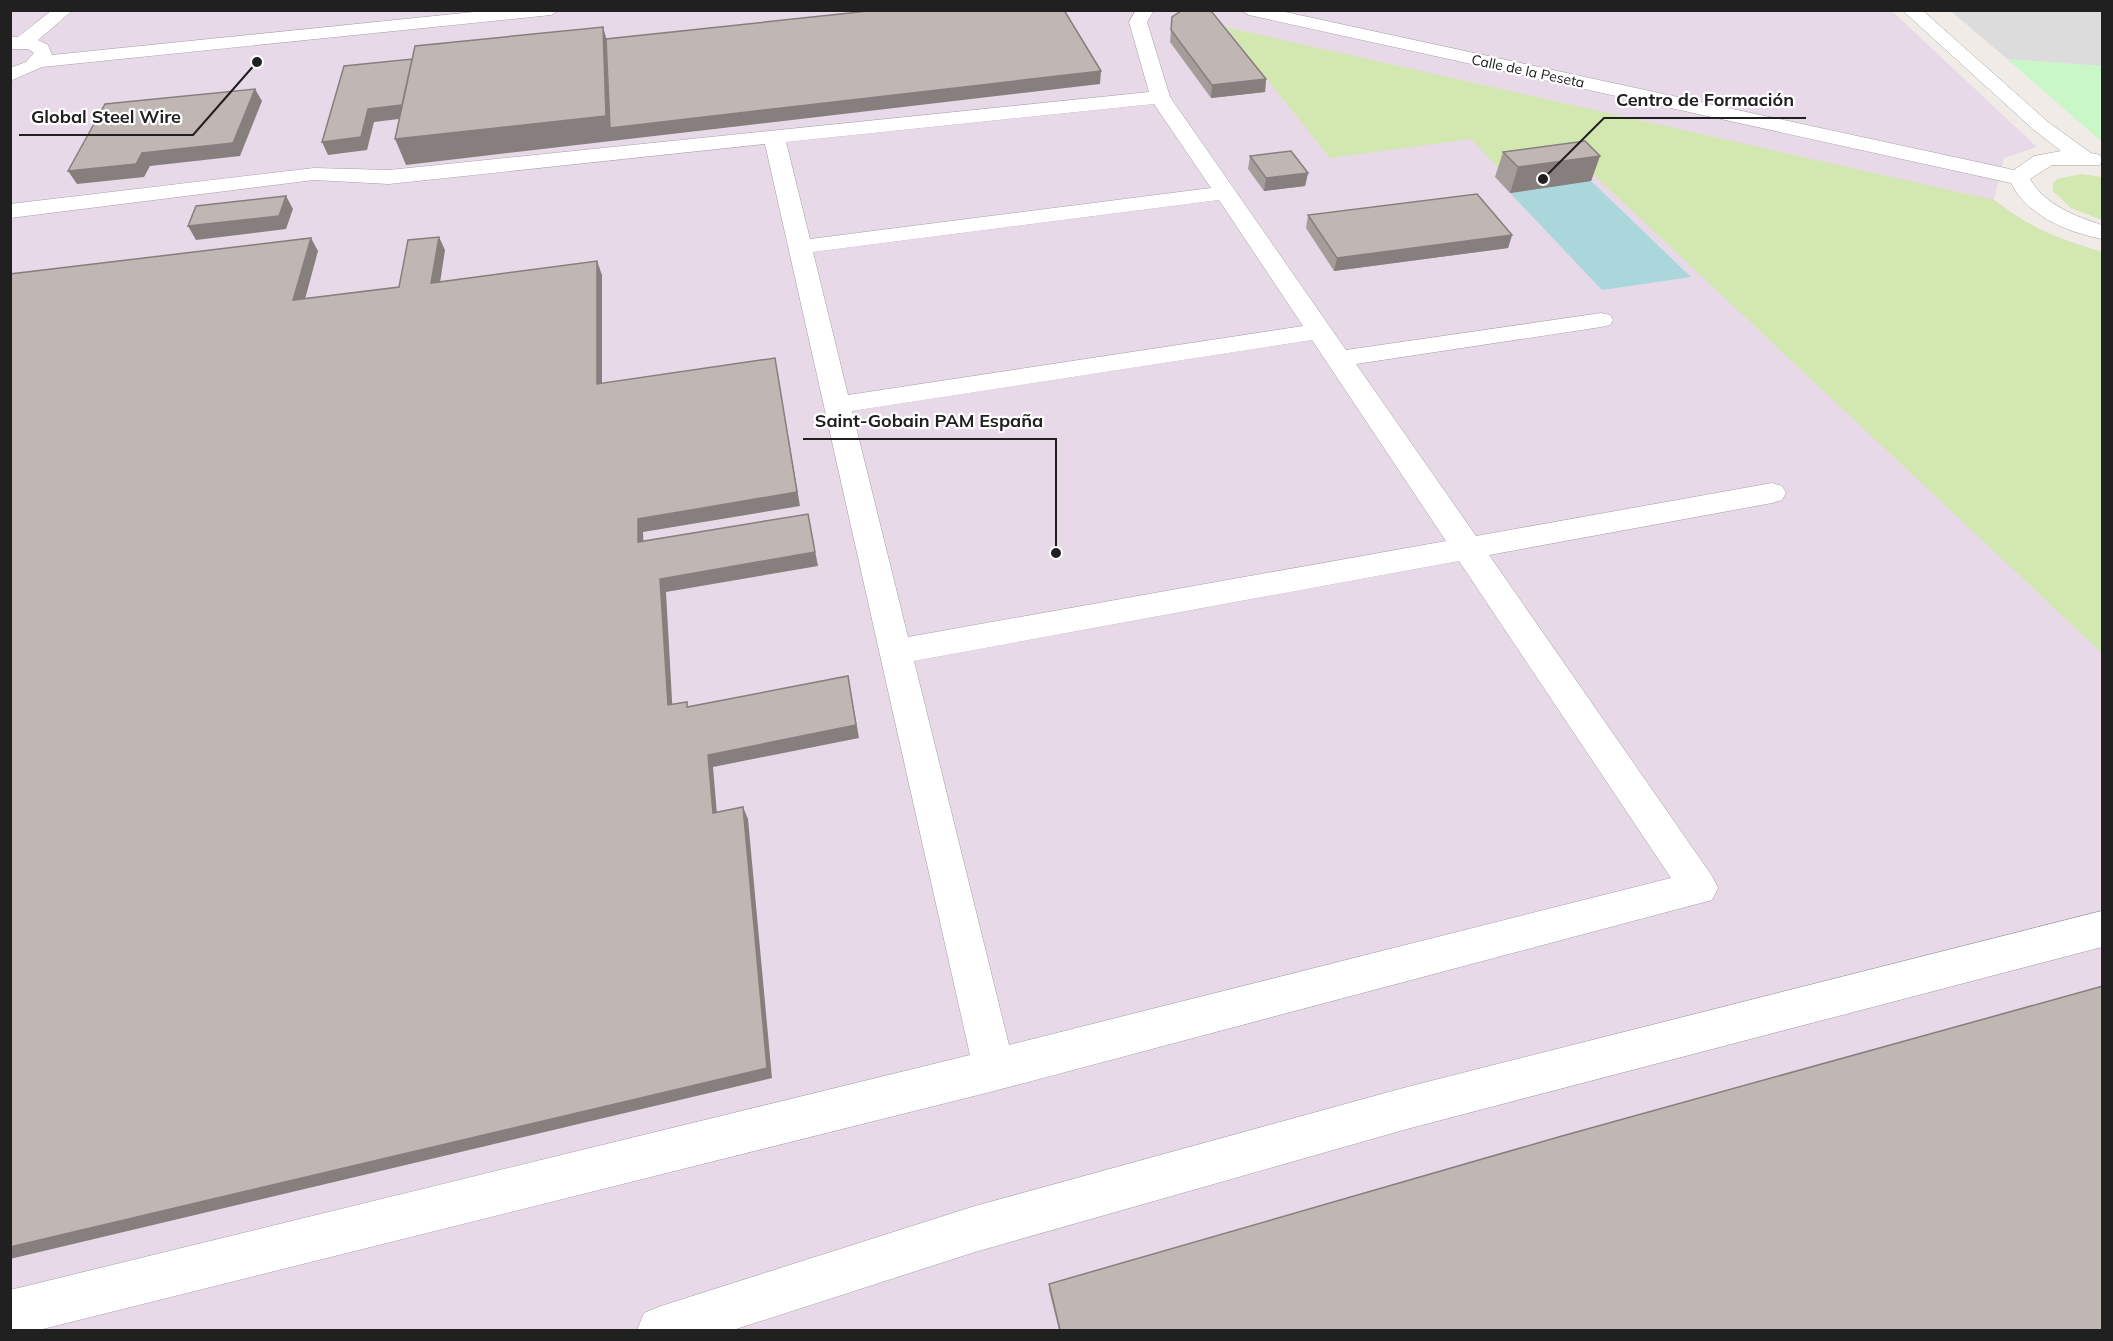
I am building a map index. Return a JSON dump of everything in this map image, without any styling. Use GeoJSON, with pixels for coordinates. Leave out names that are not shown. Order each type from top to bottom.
{"type":"FeatureCollection","features":[{"type":"Feature","properties":{"kind":"street"},"geometry":{"type":"LineString","coordinates":[[16,43],[63,10]]}},
{"type":"Feature","properties":{"kind":"street"},"geometry":{"type":"LineString","coordinates":[[10,75],[38,62],[551,10]]}},
{"type":"Feature","properties":{"kind":"street"},"geometry":{"type":"LineString","coordinates":[[10,1314],[994,1070],[1699,888],[1160,97],[1138,22],[1145,10]]}},
{"type":"Feature","properties":{"kind":"street","name":"Calle de la Peseta"},"geometry":{"type":"LineString","coordinates":[[1249,10],[2019,178]]}},
{"type":"Feature","properties":{"kind":"street"},"geometry":{"type":"LineString","coordinates":[[1911,10],[2041,126],[2094,160]]}},
{"type":"Feature","properties":{"kind":"street"},"geometry":{"type":"LineString","coordinates":[[16,43],[42,48],[44,53],[38,62]]}},
{"type":"Feature","properties":{"kind":"street"},"geometry":{"type":"LineString","coordinates":[[10,211],[314,174],[390,177],[1160,97]]}},
{"type":"Feature","properties":{"kind":"street"},"geometry":{"type":"LineString","coordinates":[[2041,126],[2044,159]]}},
{"type":"Feature","properties":{"kind":"street"},"geometry":{"type":"LineString","coordinates":[[774,137],[994,1070]]}},
{"type":"Feature","properties":{"kind":"street"},"geometry":{"type":"LineString","coordinates":[[2094,160],[2044,159],[2028,165],[2019,178],[2023,189],[2036,202],[2057,215],[2103,232]]}},
{"type":"Feature","properties":{"kind":"street"},"geometry":{"type":"LineString","coordinates":[[800,247],[1225,193]]}},
{"type":"Feature","properties":{"kind":"street"},"geometry":{"type":"LineString","coordinates":[[837,405],[1329,345],[1601,320]]}},
{"type":"Feature","properties":{"kind":"street"},"geometry":{"type":"LineString","coordinates":[[896,652],[1772,493]]}},
{"type":"Feature","properties":{"kind":"street"},"geometry":{"type":"LineString","coordinates":[[661,1330],[975,1229],[1407,1108],[2103,929]]}},
{"type":"Feature","properties":{"kind":"shaded area"},"geometry":{"type":"Polygon","coordinates":[[[10,11],[1892,11],[2037,147],[2004,158],[1994,200],[2024,221],[2053,236],[2102,252],[2102,1330],[11,1330],[10,11]]]}},
{"type":"Feature","properties":{"kind":"shaded area"},"geometry":{"type":"Polygon","coordinates":[[[1951,11],[2102,11],[2102,66],[2007,59],[1951,11]]]}},
{"type":"Feature","properties":{"kind":"green space"},"geometry":{"type":"Polygon","coordinates":[[[1225,27],[1994,200],[2019,218],[2045,232],[2102,252],[2102,653],[1579,161],[1502,172],[1471,139],[1330,158],[1225,27]]]}},
{"type":"Feature","properties":{"kind":"green space"},"geometry":{"type":"Polygon","coordinates":[[[2007,59],[2102,66],[2102,142],[2007,59]]]}},
{"type":"Feature","properties":{"kind":"green space"},"geometry":{"type":"Polygon","coordinates":[[[2081,174],[2102,177],[2102,220],[2071,208],[2053,191],[2053,184],[2057,179],[2081,174]]]}},
{"type":"Feature","properties":{"kind":"water"},"geometry":{"type":"Polygon","coordinates":[[[1591,181],[1691,277],[1602,290],[1510,193],[1591,181]]]}},
{"type":"Feature","properties":{"kind":"building"},"geometry":{"type":"Polygon","coordinates":[[[878,10],[1064,10],[1101,71],[610,128],[606,39],[878,10]]]}},
{"type":"Feature","properties":{"kind":"building"},"geometry":{"type":"Polygon","coordinates":[[[1207,10],[1212,12],[1266,79],[1212,85],[1171,30],[1172,17],[1181,11],[1207,10]]]}},
{"type":"Feature","properties":{"kind":"building"},"geometry":{"type":"Polygon","coordinates":[[[603,27],[606,116],[395,139],[415,46],[603,27]]]}},
{"type":"Feature","properties":{"kind":"building"},"geometry":{"type":"Polygon","coordinates":[[[412,59],[402,105],[368,109],[361,137],[322,142],[344,66],[412,59]]]}},
{"type":"Feature","properties":{"kind":"building"},"geometry":{"type":"Polygon","coordinates":[[[255,89],[233,143],[142,153],[136,164],[68,171],[105,104],[255,89]]]}},
{"type":"Feature","properties":{"kind":"building"},"geometry":{"type":"Polygon","coordinates":[[[1585,141],[1600,156],[1518,167],[1503,152],[1585,141]]]}},
{"type":"Feature","properties":{"kind":"building"},"geometry":{"type":"Polygon","coordinates":[[[1291,151],[1308,173],[1266,178],[1250,156],[1291,151]]]}},
{"type":"Feature","properties":{"kind":"building"},"geometry":{"type":"Polygon","coordinates":[[[1477,194],[1512,235],[1337,258],[1308,215],[1477,194]]]}},
{"type":"Feature","properties":{"kind":"building"},"geometry":{"type":"Polygon","coordinates":[[[286,196],[279,216],[188,226],[196,206],[286,196]]]}},
{"type":"Feature","properties":{"kind":"building"},"geometry":{"type":"Polygon","coordinates":[[[439,237],[431,283],[597,261],[597,384],[775,358],[797,492],[638,519],[638,542],[808,514],[815,552],[660,579],[668,705],[687,702],[687,707],[848,676],[856,725],[708,755],[713,813],[743,807],[767,1068],[10,1247],[10,274],[311,238],[293,300],[399,287],[408,240],[439,237]]]}},
{"type":"Feature","properties":{"kind":"building"},"geometry":{"type":"Polygon","coordinates":[[[2103,986],[2103,1330],[1060,1330],[1049,1284],[1562,1136],[2103,986]]]}},
{"type":"Feature","properties":{"kind":"place","name":"Global Steel Wire"},"geometry":{"type":"Point","coordinates":[257,62]}},
{"type":"Feature","properties":{"kind":"place","name":"Centro de Formación"},"geometry":{"type":"Point","coordinates":[1543,179]}},
{"type":"Feature","properties":{"kind":"place","name":"Saint-Gobain PAM España"},"geometry":{"type":"Point","coordinates":[1056,553]}}]}
